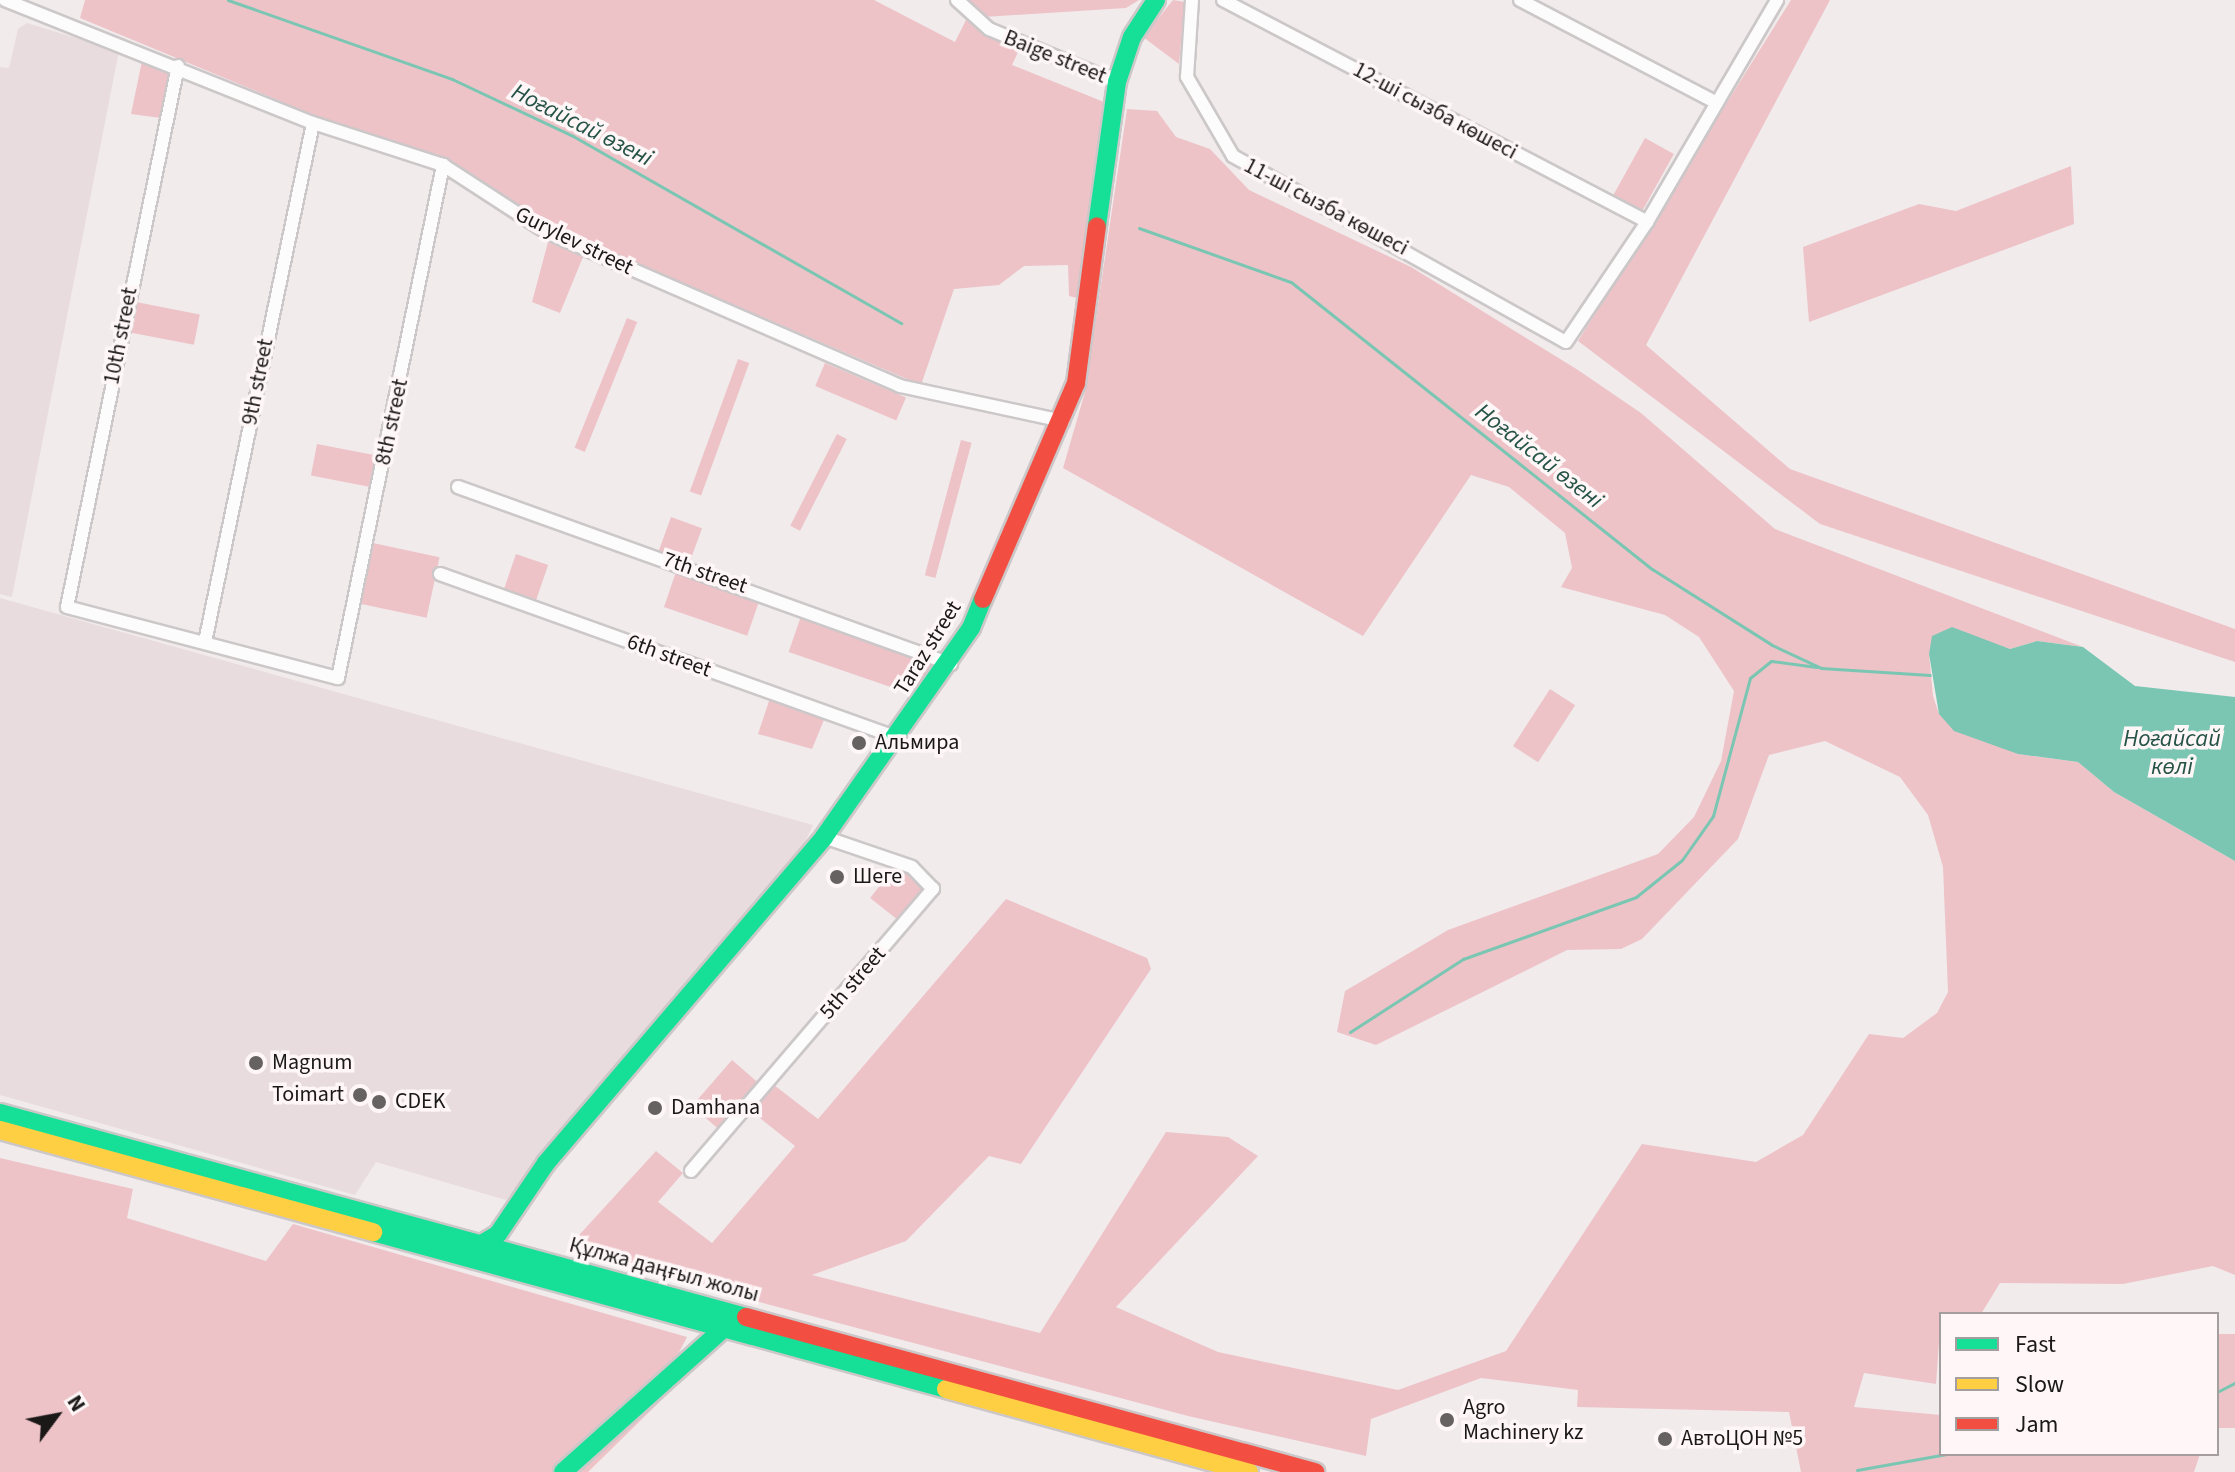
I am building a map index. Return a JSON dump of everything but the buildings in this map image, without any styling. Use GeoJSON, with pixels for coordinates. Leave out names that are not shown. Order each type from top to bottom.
{"type":"FeatureCollection","features":[{"type":"Feature","properties":{"kind":"main road","name":"Taraz street"},"geometry":{"type":"LineString","coordinates":[[480,1245],[513,1211],[824,837],[951,664],[1063,421],[1086,334],[1117,82],[1132,37],[1156,0]]}},
{"type":"Feature","properties":{"kind":"main road","name":"Құлжа даңғыл жолы"},"geometry":{"type":"LineString","coordinates":[[0,1113],[1315,1472]]}},
{"type":"Feature","properties":{"kind":"main road","name":"Құлжа даңғыл жолы"},"geometry":{"type":"LineString","coordinates":[[0,1130],[1249,1472]]}},
{"type":"Feature","properties":{"kind":"main road"},"geometry":{"type":"LineString","coordinates":[[513,1211],[512,1244],[534,1260]]}},
{"type":"Feature","properties":{"kind":"main road"},"geometry":{"type":"LineString","coordinates":[[563,1472],[723,1329]]}},
{"type":"Feature","properties":{"kind":"street","name":"Gurylev street"},"geometry":{"type":"LineString","coordinates":[[5,0],[178,66],[313,123],[443,165],[546,232],[900,386],[1063,421]]}},
{"type":"Feature","properties":{"kind":"street","name":"Baige street"},"geometry":{"type":"LineString","coordinates":[[957,0],[989,29],[1117,82]]}},
{"type":"Feature","properties":{"kind":"street","name":"11-ші сызба көшесі"},"geometry":{"type":"LineString","coordinates":[[1192,0],[1187,77],[1233,156],[1566,342],[1647,222]]}},
{"type":"Feature","properties":{"kind":"street","name":"12-ші сызба көшесі"},"geometry":{"type":"LineString","coordinates":[[1223,0],[1647,222]]}},
{"type":"Feature","properties":{"kind":"street"},"geometry":{"type":"LineString","coordinates":[[1520,0],[1717,103]]}},
{"type":"Feature","properties":{"kind":"street"},"geometry":{"type":"LineString","coordinates":[[1647,222],[1777,0]]}},
{"type":"Feature","properties":{"kind":"street","name":"10th street"},"geometry":{"type":"LineString","coordinates":[[178,66],[67,607],[205,642]]}},
{"type":"Feature","properties":{"kind":"street","name":"9th street"},"geometry":{"type":"LineString","coordinates":[[205,642],[313,123]]}},
{"type":"Feature","properties":{"kind":"street","name":"8th street"},"geometry":{"type":"LineString","coordinates":[[205,642],[338,678],[443,165]]}},
{"type":"Feature","properties":{"kind":"street","name":"7th street"},"geometry":{"type":"LineString","coordinates":[[458,487],[951,664]]}},
{"type":"Feature","properties":{"kind":"street","name":"6th street"},"geometry":{"type":"LineString","coordinates":[[440,574],[898,738]]}},
{"type":"Feature","properties":{"kind":"street","name":"5th street"},"geometry":{"type":"LineString","coordinates":[[691,1171],[933,889],[912,867],[824,837]]}},
{"type":"Feature","properties":{"kind":"shaded area"},"geometry":{"type":"Polygon","coordinates":[[[85,0],[874,0],[955,42],[968,16],[982,34],[1020,48],[1012,65],[1104,102],[1077,298],[1069,296],[1068,265],[1024,266],[999,285],[954,289],[921,385],[533,219],[453,162],[316,116],[80,18],[85,0]]]}},
{"type":"Feature","properties":{"kind":"shaded area"},"geometry":{"type":"Polygon","coordinates":[[[968,0],[1139,0],[1126,8],[984,17],[968,0]]]}},
{"type":"Feature","properties":{"kind":"shaded area"},"geometry":{"type":"Polygon","coordinates":[[[1173,0],[1185,2],[1179,64],[1143,37],[1173,0]]]}},
{"type":"Feature","properties":{"kind":"shaded area"},"geometry":{"type":"Polygon","coordinates":[[[1791,0],[1830,0],[1646,345],[1790,469],[2235,629],[2235,662],[1820,524],[1578,341],[1791,0]]]}},
{"type":"Feature","properties":{"kind":"shaded area"},"geometry":{"type":"Polygon","coordinates":[[[27,23],[119,51],[12,597],[0,594],[0,67],[9,68],[18,29],[27,23]]]}},
{"type":"Feature","properties":{"kind":"shaded area"},"geometry":{"type":"Polygon","coordinates":[[[142,61],[169,74],[161,118],[131,114],[142,61]]]}},
{"type":"Feature","properties":{"kind":"shaded area"},"geometry":{"type":"Polygon","coordinates":[[[1127,109],[1157,111],[1176,137],[1210,149],[1249,190],[1411,267],[1578,370],[1641,413],[1775,529],[2083,647],[2037,641],[2010,649],[1960,632],[1929,654],[1933,696],[1939,714],[2018,754],[2078,762],[2114,792],[2235,861],[2235,1275],[2213,1266],[2123,1284],[2000,1283],[1982,1312],[1939,1312],[1936,1384],[1864,1373],[1854,1407],[1939,1415],[1939,1456],[2199,1456],[2194,1472],[1801,1472],[1789,1412],[1577,1407],[1578,1390],[1481,1378],[1371,1419],[1366,1456],[1188,1416],[590,1257],[590,1245],[570,1245],[656,1151],[683,1173],[658,1202],[712,1243],[795,1146],[751,1111],[774,1085],[818,1119],[1006,899],[1147,958],[1151,969],[1021,1164],[989,1156],[906,1241],[812,1275],[1040,1333],[1166,1132],[1228,1137],[1258,1156],[1116,1307],[1218,1352],[1398,1390],[1506,1351],[1642,1144],[1756,1162],[1803,1135],[1869,1034],[1903,1038],[1937,1013],[1948,992],[1943,867],[1928,815],[1900,777],[1825,741],[1769,755],[1738,839],[1642,939],[1621,949],[1567,950],[1376,1045],[1337,1032],[1345,991],[1448,930],[1658,854],[1694,817],[1721,761],[1734,691],[1699,637],[1665,615],[1561,587],[1572,568],[1565,533],[1509,487],[1471,475],[1363,636],[1063,468],[1085,392],[1127,109]]]}},
{"type":"Feature","properties":{"kind":"shaded area"},"geometry":{"type":"Polygon","coordinates":[[[1645,138],[1674,154],[1641,213],[1613,197],[1645,138]]]}},
{"type":"Feature","properties":{"kind":"shaded area"},"geometry":{"type":"Polygon","coordinates":[[[2071,166],[2074,224],[1809,322],[1803,247],[1919,204],[1956,211],[2071,166]]]}},
{"type":"Feature","properties":{"kind":"shaded area"},"geometry":{"type":"Polygon","coordinates":[[[548,242],[583,257],[560,313],[532,302],[548,242]]]}},
{"type":"Feature","properties":{"kind":"shaded area"},"geometry":{"type":"Polygon","coordinates":[[[136,302],[200,314],[194,345],[130,332],[136,302]]]}},
{"type":"Feature","properties":{"kind":"shaded area"},"geometry":{"type":"Polygon","coordinates":[[[627,318],[637,322],[585,452],[575,448],[627,318]]]}},
{"type":"Feature","properties":{"kind":"shaded area"},"geometry":{"type":"Polygon","coordinates":[[[738,359],[749,363],[701,496],[690,491],[738,359]]]}},
{"type":"Feature","properties":{"kind":"shaded area"},"geometry":{"type":"Polygon","coordinates":[[[825,363],[906,397],[896,420],[815,386],[825,363]]]}},
{"type":"Feature","properties":{"kind":"shaded area"},"geometry":{"type":"Polygon","coordinates":[[[837,434],[847,439],[800,531],[790,526],[837,434]]]}},
{"type":"Feature","properties":{"kind":"shaded area"},"geometry":{"type":"Polygon","coordinates":[[[961,440],[972,443],[935,578],[925,575],[961,440]]]}},
{"type":"Feature","properties":{"kind":"shaded area"},"geometry":{"type":"Polygon","coordinates":[[[317,444],[378,456],[372,487],[311,475],[317,444]]]}},
{"type":"Feature","properties":{"kind":"shaded area"},"geometry":{"type":"Polygon","coordinates":[[[671,517],[702,528],[689,565],[658,554],[671,517]]]}},
{"type":"Feature","properties":{"kind":"shaded area"},"geometry":{"type":"Polygon","coordinates":[[[373,543],[440,557],[427,618],[360,604],[373,543]]]}},
{"type":"Feature","properties":{"kind":"shaded area"},"geometry":{"type":"Polygon","coordinates":[[[516,554],[548,565],[536,601],[504,590],[516,554]]]}},
{"type":"Feature","properties":{"kind":"shaded area"},"geometry":{"type":"Polygon","coordinates":[[[676,572],[759,601],[747,636],[664,607],[676,572]]]}},
{"type":"Feature","properties":{"kind":"shaded area"},"geometry":{"type":"Polygon","coordinates":[[[0,598],[813,825],[798,857],[506,1200],[376,1162],[355,1195],[0,1095],[0,598]]]}},
{"type":"Feature","properties":{"kind":"shaded area"},"geometry":{"type":"Polygon","coordinates":[[[801,616],[941,664],[929,700],[789,652],[801,616]]]}},
{"type":"Feature","properties":{"kind":"shaded area"},"geometry":{"type":"Polygon","coordinates":[[[1550,689],[1575,705],[1538,762],[1513,746],[1550,689]]]}},
{"type":"Feature","properties":{"kind":"shaded area"},"geometry":{"type":"Polygon","coordinates":[[[771,695],[826,715],[812,749],[758,734],[771,695]]]}},
{"type":"Feature","properties":{"kind":"shaded area"},"geometry":{"type":"Polygon","coordinates":[[[896,865],[925,888],[899,921],[870,898],[896,865]]]}},
{"type":"Feature","properties":{"kind":"shaded area"},"geometry":{"type":"Polygon","coordinates":[[[732,1060],[760,1084],[720,1130],[692,1106],[732,1060]]]}},
{"type":"Feature","properties":{"kind":"shaded area"},"geometry":{"type":"Polygon","coordinates":[[[0,1158],[133,1189],[127,1218],[266,1261],[293,1224],[687,1337],[674,1362],[685,1377],[588,1472],[0,1472],[0,1158]]]}},
{"type":"Feature","properties":{"kind":"shaded area"},"geometry":{"type":"Polygon","coordinates":[[[2219,1334],[2235,1334],[2235,1428],[2219,1428],[2219,1334]]]}},
{"type":"Feature","properties":{"kind":"water","name":"Ноғайсай көлі"},"geometry":{"type":"Polygon","coordinates":[[[1952,627],[2010,649],[2037,641],[2083,647],[2135,686],[2235,697],[2235,861],[2114,792],[2078,762],[2018,754],[1954,731],[1939,714],[1929,654],[1932,636],[1952,627]]]}},
{"type":"Feature","properties":{"kind":"waterway","name":"Ноғайсай өзені"},"geometry":{"type":"LineString","coordinates":[[228,0],[452,79],[573,136],[901,323]]}},
{"type":"Feature","properties":{"kind":"waterway","name":"Ноғайсай өзені"},"geometry":{"type":"LineString","coordinates":[[1139,228],[1291,282],[1652,569],[1772,645],[1821,668],[1930,675]]}},
{"type":"Feature","properties":{"kind":"waterway"},"geometry":{"type":"LineString","coordinates":[[1350,1032],[1463,959],[1636,897],[1682,860],[1713,816],[1750,678],[1771,661],[1817,667]]}},
{"type":"Feature","properties":{"kind":"waterway"},"geometry":{"type":"LineString","coordinates":[[2219,1391],[2235,1383]]}},
{"type":"Feature","properties":{"kind":"waterway"},"geometry":{"type":"LineString","coordinates":[[1857,1470],[1939,1455]]}},
{"type":"Feature","properties":{"kind":"traffic: fast"},"geometry":{"type":"LineString","coordinates":[[1097,226],[1117,82],[1132,37],[1156,0]]}},
{"type":"Feature","properties":{"kind":"traffic: fast"},"geometry":{"type":"LineString","coordinates":[[480,1245],[498,1234],[546,1163],[824,837],[971,628],[983,599]]}},
{"type":"Feature","properties":{"kind":"traffic: fast"},"geometry":{"type":"LineString","coordinates":[[0,1113],[746,1317]]}},
{"type":"Feature","properties":{"kind":"traffic: fast"},"geometry":{"type":"LineString","coordinates":[[373,1232],[946,1389]]}},
{"type":"Feature","properties":{"kind":"traffic: fast"},"geometry":{"type":"LineString","coordinates":[[563,1472],[723,1329]]}},
{"type":"Feature","properties":{"kind":"traffic: slow"},"geometry":{"type":"LineString","coordinates":[[0,1130],[373,1232]]}},
{"type":"Feature","properties":{"kind":"traffic: slow"},"geometry":{"type":"LineString","coordinates":[[946,1389],[1249,1472]]}},
{"type":"Feature","properties":{"kind":"traffic: jam"},"geometry":{"type":"LineString","coordinates":[[983,599],[1076,383],[1097,226]]}},
{"type":"Feature","properties":{"kind":"traffic: jam"},"geometry":{"type":"LineString","coordinates":[[746,1317],[1315,1472]]}},
{"type":"Feature","properties":{"kind":"place","name":"Альмира"},"geometry":{"type":"Point","coordinates":[859,743]}},
{"type":"Feature","properties":{"kind":"place","name":"Шеге"},"geometry":{"type":"Point","coordinates":[837,877]}},
{"type":"Feature","properties":{"kind":"place","name":"Magnum"},"geometry":{"type":"Point","coordinates":[256,1063]}},
{"type":"Feature","properties":{"kind":"place","name":"Toimart"},"geometry":{"type":"Point","coordinates":[360,1095]}},
{"type":"Feature","properties":{"kind":"place","name":"CDEK"},"geometry":{"type":"Point","coordinates":[379,1102]}},
{"type":"Feature","properties":{"kind":"place","name":"Damhana"},"geometry":{"type":"Point","coordinates":[655,1108]}},
{"type":"Feature","properties":{"kind":"place","name":"Agro Machinery kz"},"geometry":{"type":"Point","coordinates":[1447,1420]}},
{"type":"Feature","properties":{"kind":"place","name":"АвтоЦОН №5"},"geometry":{"type":"Point","coordinates":[1665,1439]}}]}
